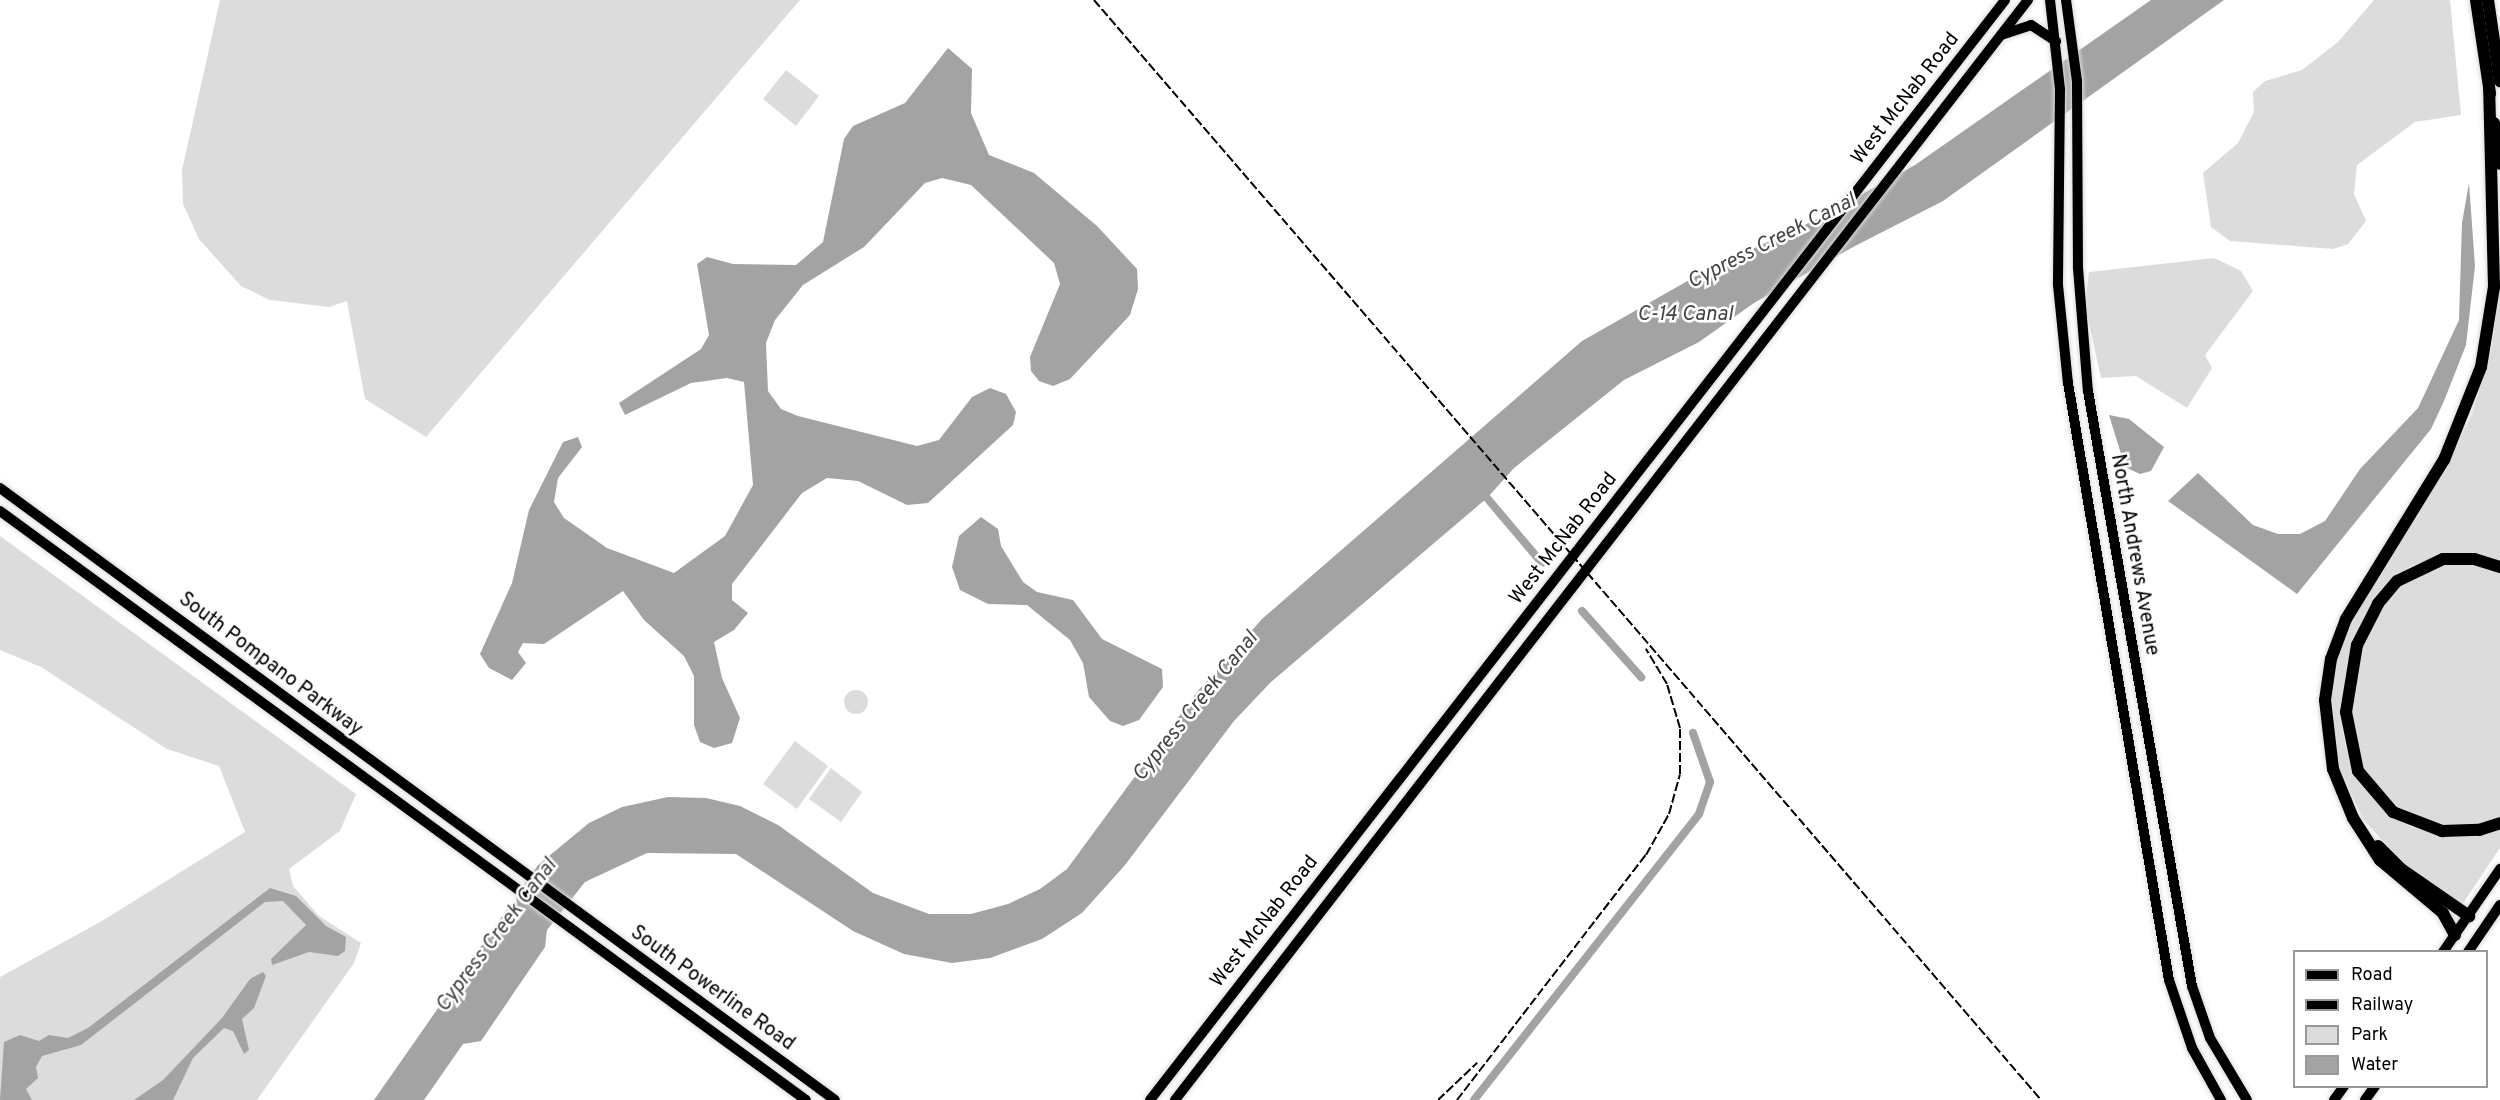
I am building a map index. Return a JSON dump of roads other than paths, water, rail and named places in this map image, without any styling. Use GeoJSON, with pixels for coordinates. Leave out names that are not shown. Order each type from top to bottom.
{"type":"FeatureCollection","features":[{"type":"Feature","properties":{"kind":"highway"},"geometry":{"type":"LineString","coordinates":[[2455,935],[2443,913],[2380,860],[2361,831],[2342,794],[2330,756],[2325,714],[2328,672],[2353,605],[2451,446],[2481,367],[2494,287],[2494,83],[2476,0]]}},
{"type":"Feature","properties":{"kind":"highway"},"geometry":{"type":"LineString","coordinates":[[2488,0],[2500,164]]}},
{"type":"Feature","properties":{"kind":"highway"},"geometry":{"type":"LineString","coordinates":[[2500,567],[2474,559],[2443,559],[2397,581],[2361,635],[2348,677],[2346,711],[2348,742],[2358,771],[2393,812],[2442,831],[2479,830],[2500,823]]}},
{"type":"Feature","properties":{"kind":"highway"},"geometry":{"type":"LineString","coordinates":[[2361,831],[2401,868],[2472,911]]}},
{"type":"Feature","properties":{"kind":"main road","name":"West McNab Road"},"geometry":{"type":"LineString","coordinates":[[1150,1100],[2005,0]]}},
{"type":"Feature","properties":{"kind":"main road","name":"West McNab Road"},"geometry":{"type":"LineString","coordinates":[[1175,1100],[1547,617],[2028,0]]}},
{"type":"Feature","properties":{"kind":"main road","name":"North Andrews Avenue"},"geometry":{"type":"LineString","coordinates":[[2050,0],[2058,58],[2060,129],[2058,285],[2073,418],[2169,980],[2192,1048],[2221,1100]]}},
{"type":"Feature","properties":{"kind":"main road","name":"North Andrews Avenue"},"geometry":{"type":"LineString","coordinates":[[2066,0],[2079,116],[2078,268],[2083,356],[2140,699],[2192,986],[2210,1038],[2247,1100]]}},
{"type":"Feature","properties":{"kind":"main road"},"geometry":{"type":"LineString","coordinates":[[2000,35],[2031,25],[2056,41]]}},
{"type":"Feature","properties":{"kind":"main road"},"geometry":{"type":"LineString","coordinates":[[1906,129],[1919,139]]}},
{"type":"Feature","properties":{"kind":"main road","name":"South Pompano Parkway"},"geometry":{"type":"LineString","coordinates":[[0,488],[567,907]]}},
{"type":"Feature","properties":{"kind":"main road","name":"South Pompano Parkway"},"geometry":{"type":"LineString","coordinates":[[0,511],[556,922]]}},
{"type":"Feature","properties":{"kind":"main road"},"geometry":{"type":"LineString","coordinates":[[1534,607],[1547,617]]}},
{"type":"Feature","properties":{"kind":"main road"},"geometry":{"type":"LineString","coordinates":[[2444,950],[2500,869]]}},
{"type":"Feature","properties":{"kind":"main road"},"geometry":{"type":"LineString","coordinates":[[2469,950],[2500,905]]}},
{"type":"Feature","properties":{"kind":"main road","name":"South Powerline Road"},"geometry":{"type":"LineString","coordinates":[[567,907],[835,1100]]}},
{"type":"Feature","properties":{"kind":"main road"},"geometry":{"type":"LineString","coordinates":[[2472,911],[2492,916]]}},
{"type":"Feature","properties":{"kind":"main road"},"geometry":{"type":"LineString","coordinates":[[2472,911],[2484,929]]}},
{"type":"Feature","properties":{"kind":"main road","name":"South Powerline Road"},"geometry":{"type":"LineString","coordinates":[[556,922],[806,1100]]}},
{"type":"Feature","properties":{"kind":"water","name":"C-14 Canal"},"geometry":{"type":"Polygon","coordinates":[[[2151,0],[2224,0],[1943,201],[1853,247],[1754,303],[1699,342],[1624,380],[1514,468],[1487,498],[1271,682],[1234,721],[1125,865],[1082,913],[1042,939],[990,958],[952,963],[904,954],[853,931],[736,854],[647,853],[585,882],[547,930],[545,947],[481,1041],[463,1044],[424,1100],[374,1100],[538,865],[589,823],[622,807],[668,797],[706,798],[740,806],[778,825],[873,893],[929,914],[971,914],[1008,904],[1040,889],[1067,869],[1197,692],[1262,619],[1582,341],[1705,271],[1815,220],[1915,165],[2151,0]]]}},
{"type":"Feature","properties":{"kind":"water"},"geometry":{"type":"Polygon","coordinates":[[[948,48],[972,69],[971,113],[989,155],[1034,173],[1097,226],[1137,269],[1138,289],[1130,315],[1070,379],[1053,386],[1039,381],[1031,371],[1030,357],[1060,284],[1054,263],[971,185],[942,178],[925,183],[864,247],[803,285],[775,320],[766,343],[768,391],[781,409],[798,416],[917,446],[939,440],[972,397],[990,388],[1006,394],[1016,412],[1013,425],[928,503],[907,505],[858,481],[827,478],[802,493],[732,584],[732,600],[748,613],[734,630],[714,642],[722,678],[740,718],[732,743],[714,748],[700,742],[694,725],[694,676],[684,656],[644,620],[623,591],[544,644],[523,643],[518,652],[526,663],[512,680],[489,668],[480,654],[512,583],[529,510],[563,442],[578,437],[582,447],[558,478],[554,502],[564,518],[607,548],[674,573],[725,536],[753,485],[744,382],[727,378],[691,383],[625,415],[619,403],[701,349],[709,335],[697,264],[707,257],[733,264],[796,265],[823,242],[844,139],[853,126],[905,103],[948,48]]]}},
{"type":"Feature","properties":{"kind":"water"},"geometry":{"type":"Polygon","coordinates":[[[2469,183],[2475,266],[2466,345],[2444,401],[2431,429],[2297,594],[2168,501],[2198,473],[2253,525],[2278,534],[2300,534],[2325,521],[2360,469],[2418,408],[2459,320],[2462,223],[2469,183]]]}},
{"type":"Feature","properties":{"kind":"water"},"geometry":{"type":"Polygon","coordinates":[[[2109,415],[2129,419],[2164,447],[2151,471],[2140,474],[2125,467],[2109,415]]]}},
{"type":"Feature","properties":{"kind":"water"},"geometry":{"type":"Polygon","coordinates":[[[981,517],[998,529],[1001,546],[1023,582],[1037,592],[1073,600],[1102,639],[1162,669],[1163,687],[1139,720],[1123,726],[1110,721],[1089,697],[1083,663],[1070,640],[1027,605],[988,604],[960,590],[952,567],[959,536],[981,517]]]}},
{"type":"Feature","properties":{"kind":"water"},"geometry":{"type":"Polygon","coordinates":[[[270,888],[296,896],[326,926],[346,937],[345,951],[338,956],[309,952],[272,965],[271,959],[306,925],[283,901],[265,902],[81,1045],[42,1056],[36,1067],[38,1078],[26,1089],[32,1100],[0,1100],[4,1042],[20,1035],[39,1041],[49,1035],[68,1038],[88,1028],[270,888]]]}},
{"type":"Feature","properties":{"kind":"water"},"geometry":{"type":"Polygon","coordinates":[[[263,972],[266,976],[254,1008],[242,1019],[249,1050],[244,1054],[233,1031],[224,1028],[193,1058],[173,1100],[134,1100],[163,1080],[222,1018],[250,979],[263,972]]]}},
{"type":"Feature","properties":{"kind":"waterway"},"geometry":{"type":"LineString","coordinates":[[1487,498],[1542,563]]}},
{"type":"Feature","properties":{"kind":"waterway"},"geometry":{"type":"LineString","coordinates":[[1582,611],[1641,677]]}},
{"type":"Feature","properties":{"kind":"waterway"},"geometry":{"type":"LineString","coordinates":[[1474,1100],[1699,814],[1710,782],[1693,733]]}},
{"type":"Feature","properties":{"kind":"railway"},"geometry":{"type":"LineString","coordinates":[[1094,0],[2041,1100]]}},
{"type":"Feature","properties":{"kind":"railway"},"geometry":{"type":"LineString","coordinates":[[1457,1100],[1646,855],[1669,814],[1680,774],[1680,728],[1667,684],[1646,649]]}},
{"type":"Feature","properties":{"kind":"railway"},"geometry":{"type":"LineString","coordinates":[[1438,1100],[1477,1063]]}},
{"type":"Feature","properties":{"kind":"water label","name":"Cypress Creek Canal"},"geometry":{"type":"Point","coordinates":[1772,242]}},
{"type":"Feature","properties":{"kind":"water label","name":"Cypress Creek Canal"},"geometry":{"type":"Point","coordinates":[1196,707]}},
{"type":"Feature","properties":{"kind":"water label","name":"Cypress Creek Canal"},"geometry":{"type":"Point","coordinates":[497,936]}}]}
